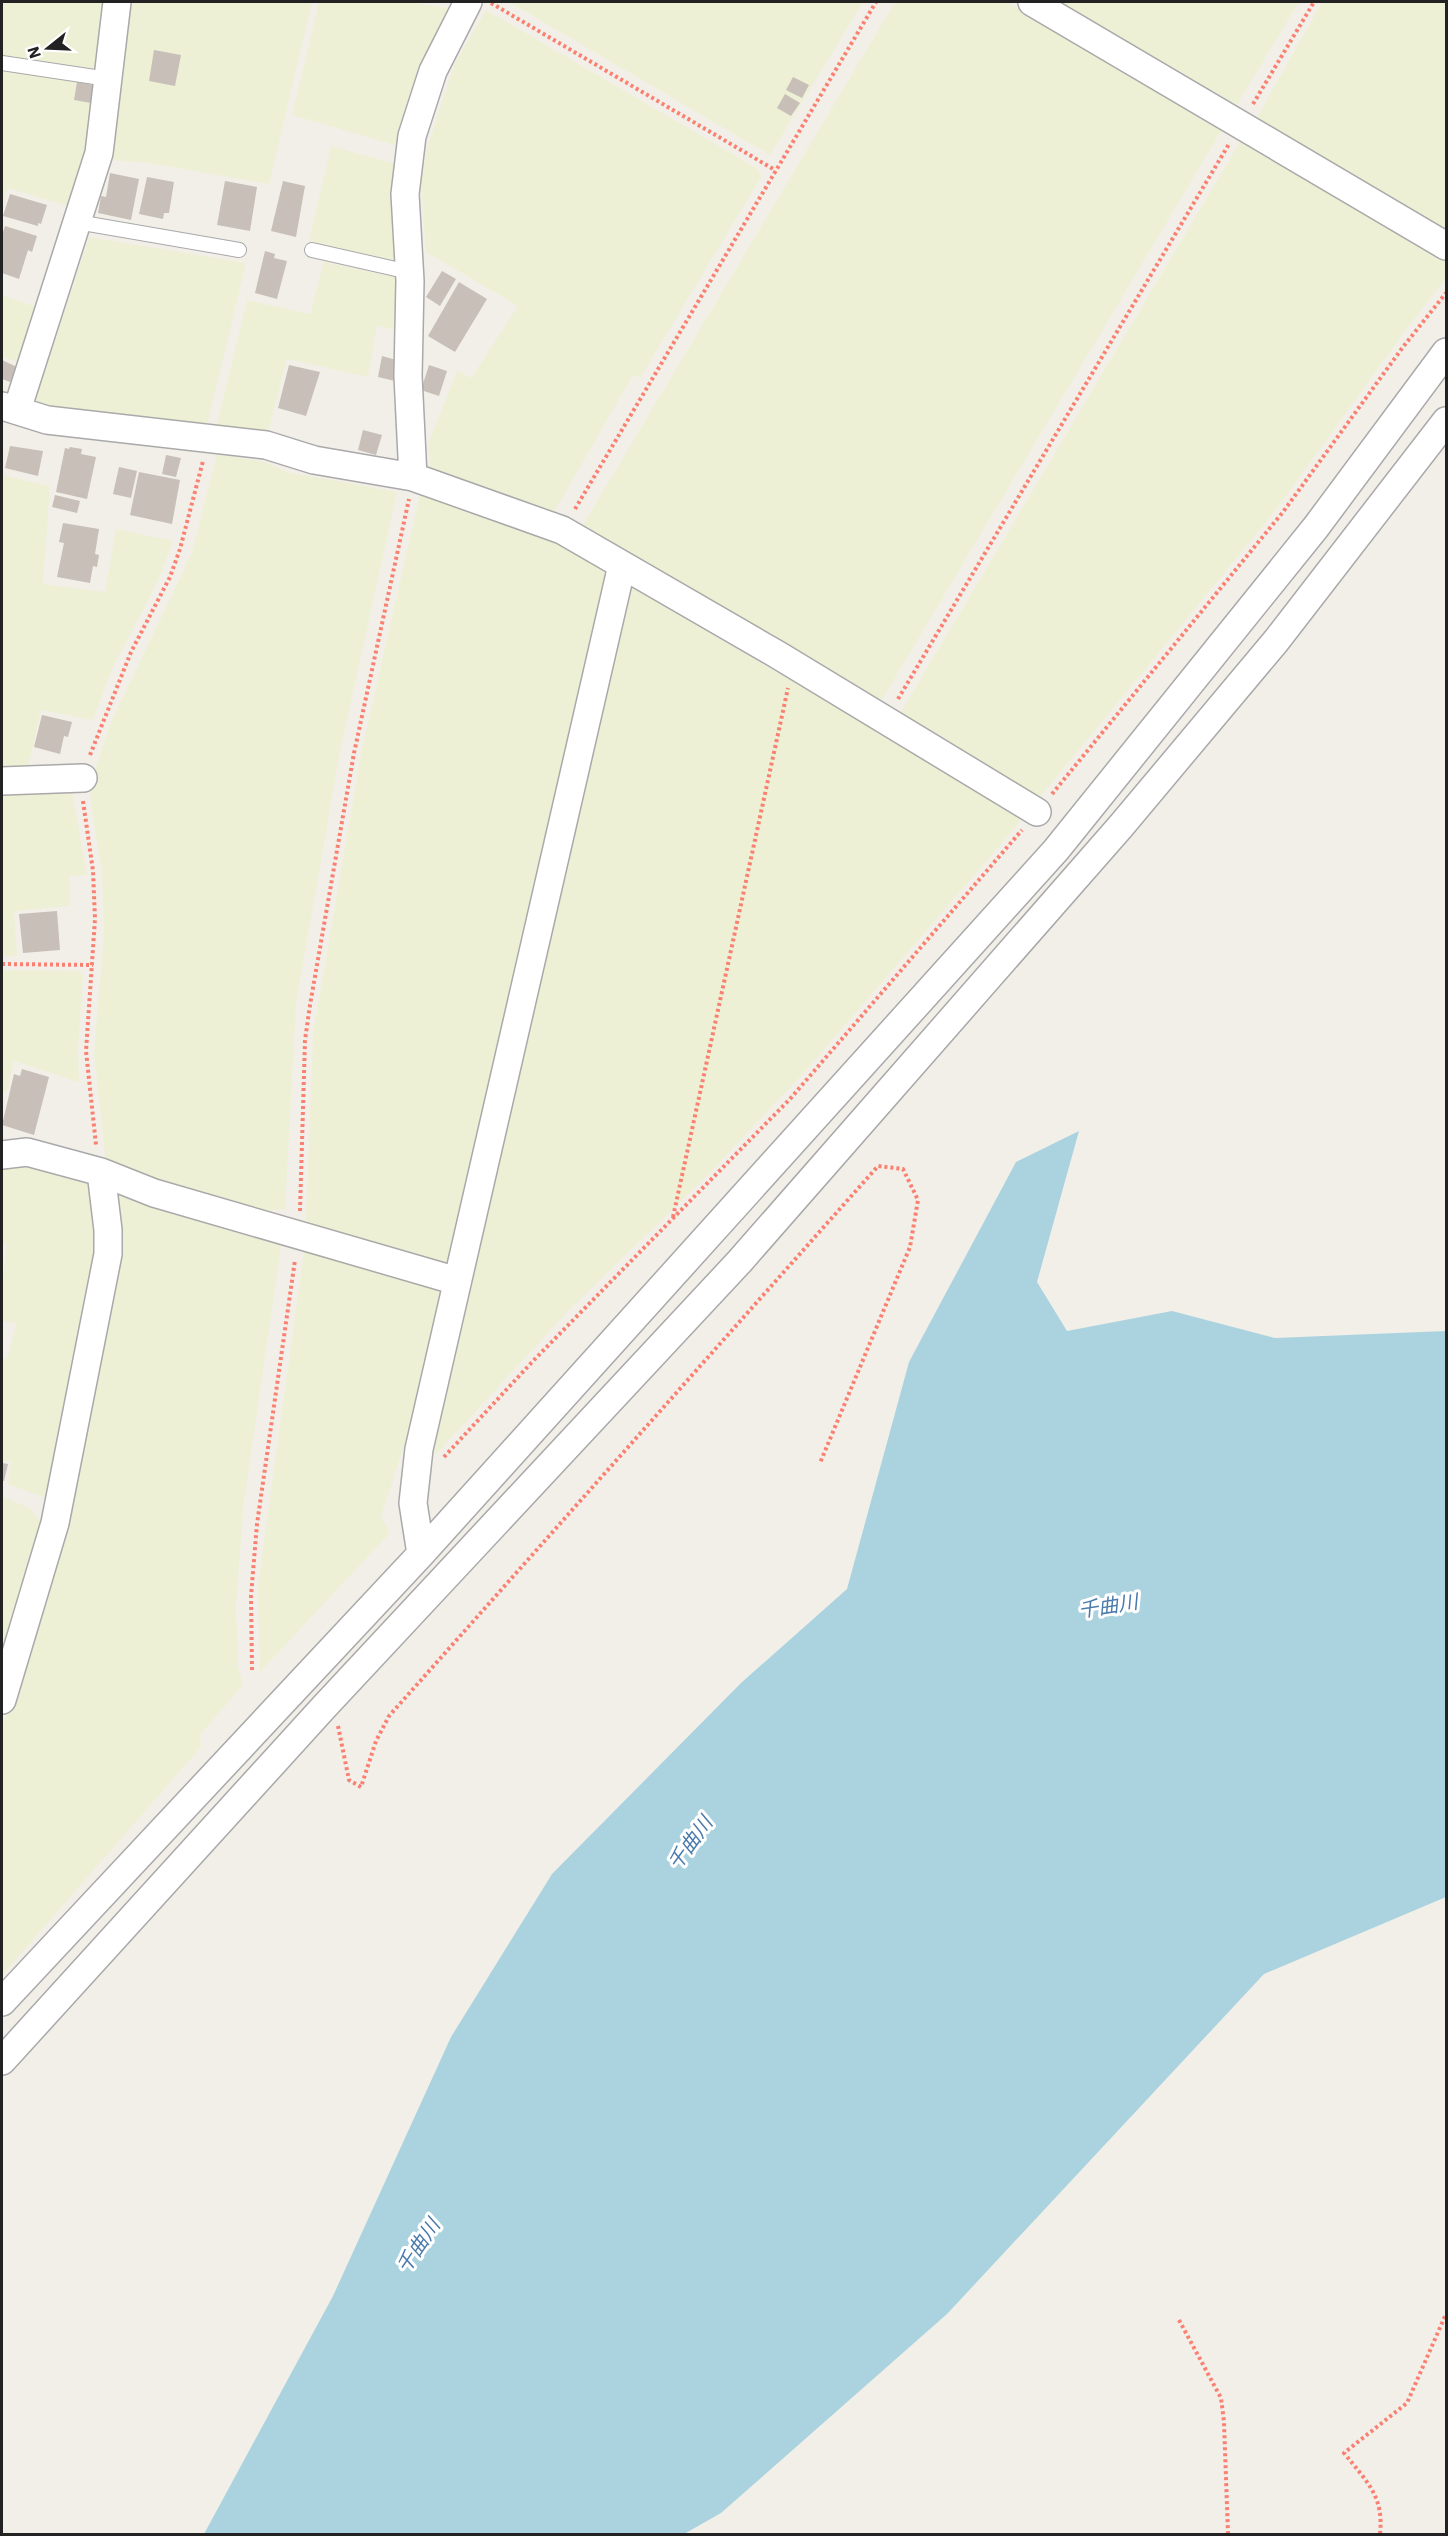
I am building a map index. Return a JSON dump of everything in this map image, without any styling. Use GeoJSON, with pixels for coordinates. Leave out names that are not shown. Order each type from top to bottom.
{"type":"FeatureCollection","features":[{"type":"Feature","properties":{"kind":"street"},"geometry":{"type":"LineString","coordinates":[[117,2],[99,153],[78,222],[9,408],[47,420],[207,437],[266,446],[314,460],[413,477],[562,530],[794,664],[1037,812]]}},
{"type":"Feature","properties":{"kind":"street"},"geometry":{"type":"LineString","coordinates":[[413,477],[408,376],[409,272],[405,194],[412,136],[433,71],[468,2]]}},
{"type":"Feature","properties":{"kind":"street"},"geometry":{"type":"LineString","coordinates":[[1032,2],[1446,246]]}},
{"type":"Feature","properties":{"kind":"street"},"geometry":{"type":"LineString","coordinates":[[2,2002],[421,1554],[1056,850],[1316,527],[1446,352]]}},
{"type":"Feature","properties":{"kind":"street"},"geometry":{"type":"LineString","coordinates":[[2,2061],[324,1707],[740,1261],[1121,826],[1284,632],[1446,421]]}},
{"type":"Feature","properties":{"kind":"street"},"geometry":{"type":"LineString","coordinates":[[421,1554],[413,1503],[419,1449],[622,565]]}},
{"type":"Feature","properties":{"kind":"street"},"geometry":{"type":"LineString","coordinates":[[2,781],[83,778]]}},
{"type":"Feature","properties":{"kind":"street"},"geometry":{"type":"LineString","coordinates":[[2,1155],[27,1152],[101,1173],[154,1193],[299,1233],[457,1281]]}},
{"type":"Feature","properties":{"kind":"street"},"geometry":{"type":"LineString","coordinates":[[4,1685],[55,1523],[108,1254],[108,1230],[101,1173]]}},
{"type":"Feature","properties":{"kind":"lane"},"geometry":{"type":"LineString","coordinates":[[2,63],[108,79]]}},
{"type":"Feature","properties":{"kind":"lane"},"geometry":{"type":"LineString","coordinates":[[78,222],[239,250]]}},
{"type":"Feature","properties":{"kind":"lane"},"geometry":{"type":"LineString","coordinates":[[312,250],[409,272]]}},
{"type":"Feature","properties":{"kind":"path"},"geometry":{"type":"LineString","coordinates":[[488,2],[775,170]]}},
{"type":"Feature","properties":{"kind":"path"},"geometry":{"type":"LineString","coordinates":[[562,530],[876,2]]}},
{"type":"Feature","properties":{"kind":"path"},"geometry":{"type":"LineString","coordinates":[[886,721],[1314,2]]}},
{"type":"Feature","properties":{"kind":"path"},"geometry":{"type":"LineString","coordinates":[[417,1472],[442,1459],[533,1361],[790,1099],[971,892],[1283,512],[1403,346],[1446,293]]}},
{"type":"Feature","properties":{"kind":"path"},"geometry":{"type":"LineString","coordinates":[[101,1173],[92,1128],[86,1051],[93,965],[93,870],[81,789],[116,687],[170,578],[180,549],[207,437]]}},
{"type":"Feature","properties":{"kind":"path"},"geometry":{"type":"LineString","coordinates":[[252,1670],[251,1596],[257,1524],[299,1233],[305,1040],[354,753],[413,477]]}},
{"type":"Feature","properties":{"kind":"path"},"geometry":{"type":"LineString","coordinates":[[673,1218],[794,664]]}},
{"type":"Feature","properties":{"kind":"path"},"geometry":{"type":"LineString","coordinates":[[2,964],[93,965]]}},
{"type":"Feature","properties":{"kind":"path"},"geometry":{"type":"LineString","coordinates":[[324,1707],[337,1720],[349,1780],[361,1787],[376,1741],[389,1716],[878,1166],[903,1169],[918,1200],[910,1246],[820,1463]]}},
{"type":"Feature","properties":{"kind":"path"},"geometry":{"type":"LineString","coordinates":[[1380,2535],[1382,2514],[1374,2491],[1344,2453],[1407,2403],[1446,2314]]}},
{"type":"Feature","properties":{"kind":"path"},"geometry":{"type":"LineString","coordinates":[[1179,2320],[1221,2398],[1228,2535]]}},
{"type":"Feature","properties":{"kind":"green space"},"geometry":{"type":"Polygon","coordinates":[[[2,2],[105,2],[95,72],[2,57],[2,2]]]}},
{"type":"Feature","properties":{"kind":"green space"},"geometry":{"type":"Polygon","coordinates":[[[129,2],[312,2],[269,184],[148,163],[110,160],[129,2]]]}},
{"type":"Feature","properties":{"kind":"green space"},"geometry":{"type":"Polygon","coordinates":[[[319,2],[407,2],[449,8],[451,13],[422,64],[407,101],[398,146],[292,115],[319,2]]]}},
{"type":"Feature","properties":{"kind":"green space"},"geometry":{"type":"Polygon","coordinates":[[[509,2],[863,2],[770,155],[509,2]]]}},
{"type":"Feature","properties":{"kind":"green space"},"geometry":{"type":"Polygon","coordinates":[[[895,2],[1007,2],[1223,128],[883,698],[875,701],[583,525],[895,2]]]}},
{"type":"Feature","properties":{"kind":"green space"},"geometry":{"type":"Polygon","coordinates":[[[1059,2],[1299,2],[1237,105],[1059,2]]]}},
{"type":"Feature","properties":{"kind":"green space"},"geometry":{"type":"Polygon","coordinates":[[[1322,2],[1446,2],[1446,235],[1255,121],[1322,2]]]}},
{"type":"Feature","properties":{"kind":"green space"},"geometry":{"type":"Polygon","coordinates":[[[486,10],[758,169],[761,177],[640,378],[633,375],[553,514],[431,472],[428,444],[457,371],[471,378],[518,306],[426,252],[421,185],[426,151],[455,63],[486,10]]]}},
{"type":"Feature","properties":{"kind":"green space"},"geometry":{"type":"Polygon","coordinates":[[[2,69],[98,84],[87,159],[71,207],[8,188],[2,206],[2,69]]]}},
{"type":"Feature","properties":{"kind":"green space"},"geometry":{"type":"Polygon","coordinates":[[[1243,137],[1446,256],[1446,278],[1275,511],[1040,797],[1032,799],[898,717],[1243,137]]]}},
{"type":"Feature","properties":{"kind":"green space"},"geometry":{"type":"Polygon","coordinates":[[[331,146],[396,164],[392,187],[398,262],[309,241],[331,146]]]}},
{"type":"Feature","properties":{"kind":"green space"},"geometry":{"type":"Polygon","coordinates":[[[89,237],[246,263],[207,426],[34,405],[89,237]]]}},
{"type":"Feature","properties":{"kind":"green space"},"geometry":{"type":"Polygon","coordinates":[[[324,262],[399,278],[398,331],[377,325],[368,377],[287,359],[267,436],[216,428],[247,300],[310,314],[324,262]]]}},
{"type":"Feature","properties":{"kind":"green space"},"geometry":{"type":"Polygon","coordinates":[[[2,295],[38,308],[20,363],[2,356],[2,295]]]}},
{"type":"Feature","properties":{"kind":"green space"},"geometry":{"type":"Polygon","coordinates":[[[217,454],[265,462],[287,472],[397,492],[340,752],[296,1004],[285,1210],[274,1209],[269,1216],[106,1164],[94,1054],[104,931],[102,873],[91,805],[91,782],[111,722],[191,555],[217,454]]]}},
{"type":"Feature","properties":{"kind":"green space"},"geometry":{"type":"Polygon","coordinates":[[[2,475],[50,486],[43,584],[105,592],[116,529],[173,541],[157,583],[111,671],[93,720],[41,710],[27,772],[2,773],[2,475]]]}},
{"type":"Feature","properties":{"kind":"green space"},"geometry":{"type":"Polygon","coordinates":[[[420,494],[554,541],[602,570],[605,576],[449,1258],[439,1266],[312,1228],[306,1220],[313,1034],[362,749],[420,494]]]}},
{"type":"Feature","properties":{"kind":"green space"},"geometry":{"type":"Polygon","coordinates":[[[632,588],[1017,812],[1020,822],[809,1067],[704,1179],[570,1309],[440,1450],[431,1455],[626,591],[632,588]]]}},
{"type":"Feature","properties":{"kind":"green space"},"geometry":{"type":"Polygon","coordinates":[[[71,786],[87,875],[69,876],[70,906],[14,911],[17,956],[2,956],[2,789],[71,786]]]}},
{"type":"Feature","properties":{"kind":"green space"},"geometry":{"type":"Polygon","coordinates":[[[2,970],[79,971],[83,976],[78,1049],[79,1082],[14,1061],[6,1093],[2,1092],[2,970]]]}},
{"type":"Feature","properties":{"kind":"green space"},"geometry":{"type":"Polygon","coordinates":[[[39,1163],[85,1177],[91,1185],[98,1251],[47,1498],[7,1484],[12,1462],[2,1460],[2,1359],[7,1359],[17,1323],[2,1321],[2,1287],[7,1246],[2,1245],[2,1166],[39,1163]]]}},
{"type":"Feature","properties":{"kind":"green space"},"geometry":{"type":"Polygon","coordinates":[[[112,1191],[276,1237],[281,1247],[244,1502],[236,1603],[238,1667],[243,1685],[200,1735],[201,1747],[2,1975],[2,1727],[14,1693],[112,1191]]]}},
{"type":"Feature","properties":{"kind":"green space"},"geometry":{"type":"Polygon","coordinates":[[[311,1247],[436,1286],[440,1296],[411,1424],[381,1516],[390,1533],[260,1672],[258,1585],[304,1251],[311,1247]]]}},
{"type":"Feature","properties":{"kind":"green space"},"geometry":{"type":"Polygon","coordinates":[[[2,1496],[29,1508],[42,1523],[2,1665],[2,1496]]]}},
{"type":"Feature","properties":{"kind":"water","name":"千曲川"},"geometry":{"type":"Polygon","coordinates":[[[1079,1131],[1037,1282],[1067,1331],[1172,1311],[1275,1338],[1446,1331],[1446,1897],[1264,1974],[947,2314],[721,2513],[684,2534],[204,2534],[333,2296],[451,2037],[552,1874],[741,1683],[847,1589],[909,1362],[1016,1162],[1079,1131]]]}},
{"type":"Feature","properties":{"kind":"building"},"geometry":{"type":"Polygon","coordinates":[[[154,50],[181,55],[175,86],[149,81],[154,50]]]}},
{"type":"Feature","properties":{"kind":"building"},"geometry":{"type":"Polygon","coordinates":[[[793,77],[809,85],[802,98],[786,90],[793,77]]]}},
{"type":"Feature","properties":{"kind":"building"},"geometry":{"type":"Polygon","coordinates":[[[77,82],[93,85],[91,103],[74,100],[77,82]]]}},
{"type":"Feature","properties":{"kind":"building"},"geometry":{"type":"Polygon","coordinates":[[[785,94],[800,103],[791,116],[777,108],[785,94]]]}},
{"type":"Feature","properties":{"kind":"building"},"geometry":{"type":"Polygon","coordinates":[[[110,173],[139,179],[131,220],[98,213],[101,196],[106,197],[110,173]]]}},
{"type":"Feature","properties":{"kind":"building"},"geometry":{"type":"Polygon","coordinates":[[[147,177],[174,182],[169,213],[164,213],[163,219],[139,214],[147,177]]]}},
{"type":"Feature","properties":{"kind":"building"},"geometry":{"type":"Polygon","coordinates":[[[225,181],[257,187],[250,231],[217,225],[225,181]]]}},
{"type":"Feature","properties":{"kind":"building"},"geometry":{"type":"Polygon","coordinates":[[[283,181],[305,186],[296,237],[271,231],[283,181]]]}},
{"type":"Feature","properties":{"kind":"building"},"geometry":{"type":"Polygon","coordinates":[[[10,194],[47,205],[41,224],[38,223],[38,226],[3,216],[10,194]]]}},
{"type":"Feature","properties":{"kind":"building"},"geometry":{"type":"Polygon","coordinates":[[[5,226],[37,236],[32,252],[28,250],[19,279],[2,273],[2,235],[5,226]]]}},
{"type":"Feature","properties":{"kind":"building"},"geometry":{"type":"Polygon","coordinates":[[[265,251],[275,254],[274,258],[287,261],[277,299],[255,293],[265,251]]]}},
{"type":"Feature","properties":{"kind":"building"},"geometry":{"type":"Polygon","coordinates":[[[442,271],[456,279],[440,306],[426,297],[442,271]]]}},
{"type":"Feature","properties":{"kind":"building"},"geometry":{"type":"Polygon","coordinates":[[[459,282],[487,299],[455,352],[428,336],[459,282]]]}},
{"type":"Feature","properties":{"kind":"building"},"geometry":{"type":"Polygon","coordinates":[[[382,356],[400,361],[395,381],[378,377],[382,356]]]}},
{"type":"Feature","properties":{"kind":"building"},"geometry":{"type":"Polygon","coordinates":[[[2,360],[17,367],[10,382],[2,379],[2,360]]]}},
{"type":"Feature","properties":{"kind":"building"},"geometry":{"type":"Polygon","coordinates":[[[289,365],[320,372],[306,416],[278,408],[289,365]]]}},
{"type":"Feature","properties":{"kind":"building"},"geometry":{"type":"Polygon","coordinates":[[[429,365],[447,371],[439,396],[421,390],[429,365]]]}},
{"type":"Feature","properties":{"kind":"building"},"geometry":{"type":"Polygon","coordinates":[[[363,430],[382,435],[376,455],[358,450],[363,430]]]}},
{"type":"Feature","properties":{"kind":"building"},"geometry":{"type":"Polygon","coordinates":[[[10,446],[43,451],[38,476],[5,468],[10,446]]]}},
{"type":"Feature","properties":{"kind":"building"},"geometry":{"type":"Polygon","coordinates":[[[65,448],[82,449],[81,454],[96,457],[87,499],[56,492],[65,448]]]}},
{"type":"Feature","properties":{"kind":"building"},"geometry":{"type":"Polygon","coordinates":[[[166,455],[181,458],[176,477],[162,474],[166,455]]]}},
{"type":"Feature","properties":{"kind":"building"},"geometry":{"type":"Polygon","coordinates":[[[119,467],[137,471],[131,498],[113,494],[119,467]]]}},
{"type":"Feature","properties":{"kind":"building"},"geometry":{"type":"Polygon","coordinates":[[[139,472],[180,480],[172,524],[130,515],[139,472]]]}},
{"type":"Feature","properties":{"kind":"building"},"geometry":{"type":"Polygon","coordinates":[[[55,495],[80,501],[77,513],[52,507],[55,495]]]}},
{"type":"Feature","properties":{"kind":"building"},"geometry":{"type":"Polygon","coordinates":[[[63,523],[99,529],[95,554],[99,555],[97,567],[93,566],[90,583],[57,577],[64,543],[59,542],[63,523]]]}},
{"type":"Feature","properties":{"kind":"building"},"geometry":{"type":"Polygon","coordinates":[[[42,715],[72,722],[68,737],[64,736],[60,754],[34,747],[42,715]]]}},
{"type":"Feature","properties":{"kind":"building"},"geometry":{"type":"Polygon","coordinates":[[[57,911],[60,950],[23,953],[19,914],[57,911]]]}},
{"type":"Feature","properties":{"kind":"building"},"geometry":{"type":"Polygon","coordinates":[[[22,1069],[49,1077],[34,1135],[2,1125],[14,1074],[20,1076],[22,1069]]]}},
{"type":"Feature","properties":{"kind":"building"},"geometry":{"type":"Polygon","coordinates":[[[2,1463],[8,1464],[4,1481],[2,1481],[2,1463]]]}}]}
